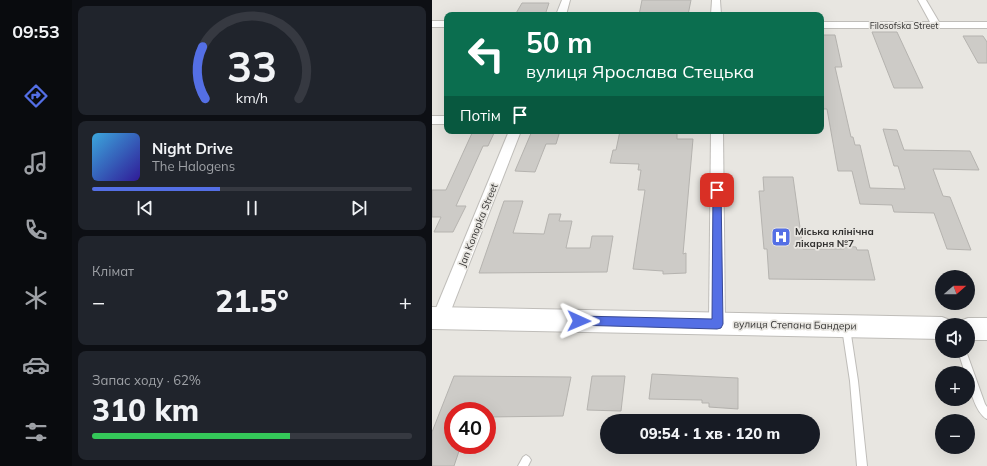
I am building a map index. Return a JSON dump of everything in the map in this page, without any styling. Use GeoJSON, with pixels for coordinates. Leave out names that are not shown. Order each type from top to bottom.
{"type":"FeatureCollection","features":[{"type":"Feature","properties":{"kind":"street"},"geometry":{"type":"LineString","coordinates":[[562,12],[566,0]]}},
{"type":"Feature","properties":{"kind":"street"},"geometry":{"type":"LineString","coordinates":[[716,0],[716,12]]}},
{"type":"Feature","properties":{"kind":"street"},"geometry":{"type":"LineString","coordinates":[[922,0],[936,25]]}},
{"type":"Feature","properties":{"kind":"street"},"geometry":{"type":"LineString","coordinates":[[432,24],[444,24]]}},
{"type":"Feature","properties":{"kind":"street","name":"Filosofska Street"},"geometry":{"type":"LineString","coordinates":[[824,25],[987,25]]}},
{"type":"Feature","properties":{"kind":"street"},"geometry":{"type":"LineString","coordinates":[[432,120],[444,120]]}},
{"type":"Feature","properties":{"kind":"street","name":"Jan Konopka Street"},"geometry":{"type":"LineString","coordinates":[[436,318],[514,134]]}},
{"type":"Feature","properties":{"kind":"street"},"geometry":{"type":"LineString","coordinates":[[716,134],[717,324]]}},
{"type":"Feature","properties":{"kind":"street","name":"вулиця Степана Бандери"},"geometry":{"type":"LineString","coordinates":[[436,318],[935,328]]}},
{"type":"Feature","properties":{"kind":"street"},"geometry":{"type":"LineString","coordinates":[[975,329],[987,329]]}},
{"type":"Feature","properties":{"kind":"lane"},"geometry":{"type":"LineString","coordinates":[[846,326],[854,381],[862,466]]}},
{"type":"Feature","properties":{"kind":"lane"},"geometry":{"type":"LineString","coordinates":[[964,358],[981,407],[987,414]]}},
{"type":"Feature","properties":{"kind":"building"},"geometry":{"type":"Polygon","coordinates":[[[642,0],[691,0],[689,12],[640,12],[642,0]]]}},
{"type":"Feature","properties":{"kind":"building"},"geometry":{"type":"Polygon","coordinates":[[[522,3],[549,3],[546,12],[517,12],[522,3]]]}},
{"type":"Feature","properties":{"kind":"building"},"geometry":{"type":"Polygon","coordinates":[[[872,32],[897,32],[923,88],[894,88],[872,32]]]}},
{"type":"Feature","properties":{"kind":"building"},"geometry":{"type":"Polygon","coordinates":[[[824,35],[835,35],[842,67],[835,67],[851,137],[853,137],[855,145],[860,145],[870,188],[905,189],[898,166],[894,166],[883,129],[897,130],[904,150],[970,151],[979,170],[933,169],[943,196],[950,197],[971,250],[947,249],[934,213],[894,212],[892,205],[860,204],[852,171],[838,171],[827,109],[824,109],[824,35]]]}},
{"type":"Feature","properties":{"kind":"building"},"geometry":{"type":"Polygon","coordinates":[[[963,36],[983,36],[987,42],[987,63],[978,63],[963,36]]]}},
{"type":"Feature","properties":{"kind":"building"},"geometry":{"type":"Polygon","coordinates":[[[472,134],[494,134],[488,146],[483,146],[456,206],[466,206],[453,232],[434,232],[441,217],[432,217],[432,190],[446,190],[472,134]]]}},
{"type":"Feature","properties":{"kind":"building"},"geometry":{"type":"Polygon","coordinates":[[[531,134],[559,134],[556,144],[546,144],[535,172],[515,171],[531,134]]]}},
{"type":"Feature","properties":{"kind":"building"},"geometry":{"type":"Polygon","coordinates":[[[619,134],[677,134],[677,139],[693,139],[683,254],[686,253],[686,273],[663,274],[663,271],[633,269],[645,190],[638,190],[641,170],[638,170],[639,164],[610,163],[613,150],[616,150],[619,134]]]}},
{"type":"Feature","properties":{"kind":"building","name":"Міська клінічна лікарня №7"},"geometry":{"type":"Polygon","coordinates":[[[763,177],[793,177],[803,249],[844,249],[844,246],[856,247],[857,250],[868,250],[875,280],[769,279],[767,249],[764,249],[759,191],[764,191],[763,177]]]}},
{"type":"Feature","properties":{"kind":"building"},"geometry":{"type":"Polygon","coordinates":[[[504,201],[523,201],[513,233],[544,234],[549,214],[561,214],[559,221],[572,221],[566,248],[590,248],[592,236],[613,236],[607,272],[479,273],[504,201]]]}},
{"type":"Feature","properties":{"kind":"building"},"geometry":{"type":"Polygon","coordinates":[[[652,374],[738,378],[738,409],[709,407],[709,403],[702,403],[702,400],[649,399],[652,374]]]}},
{"type":"Feature","properties":{"kind":"building"},"geometry":{"type":"Polygon","coordinates":[[[454,376],[571,377],[563,416],[496,417],[496,402],[444,402],[444,454],[458,454],[454,466],[432,466],[432,432],[454,376]]]}},
{"type":"Feature","properties":{"kind":"building"},"geometry":{"type":"Polygon","coordinates":[[[592,376],[625,376],[621,411],[587,410],[592,376]]]}},
{"type":"Feature","properties":{"kind":"place","name":"Міська клінічна лікарня №7"},"geometry":{"type":"Point","coordinates":[781,237]}},
{"type":"Feature","properties":{"kind":"route"},"geometry":{"type":"LineString","coordinates":[[579,321],[717,324],[717,190]]}}]}
